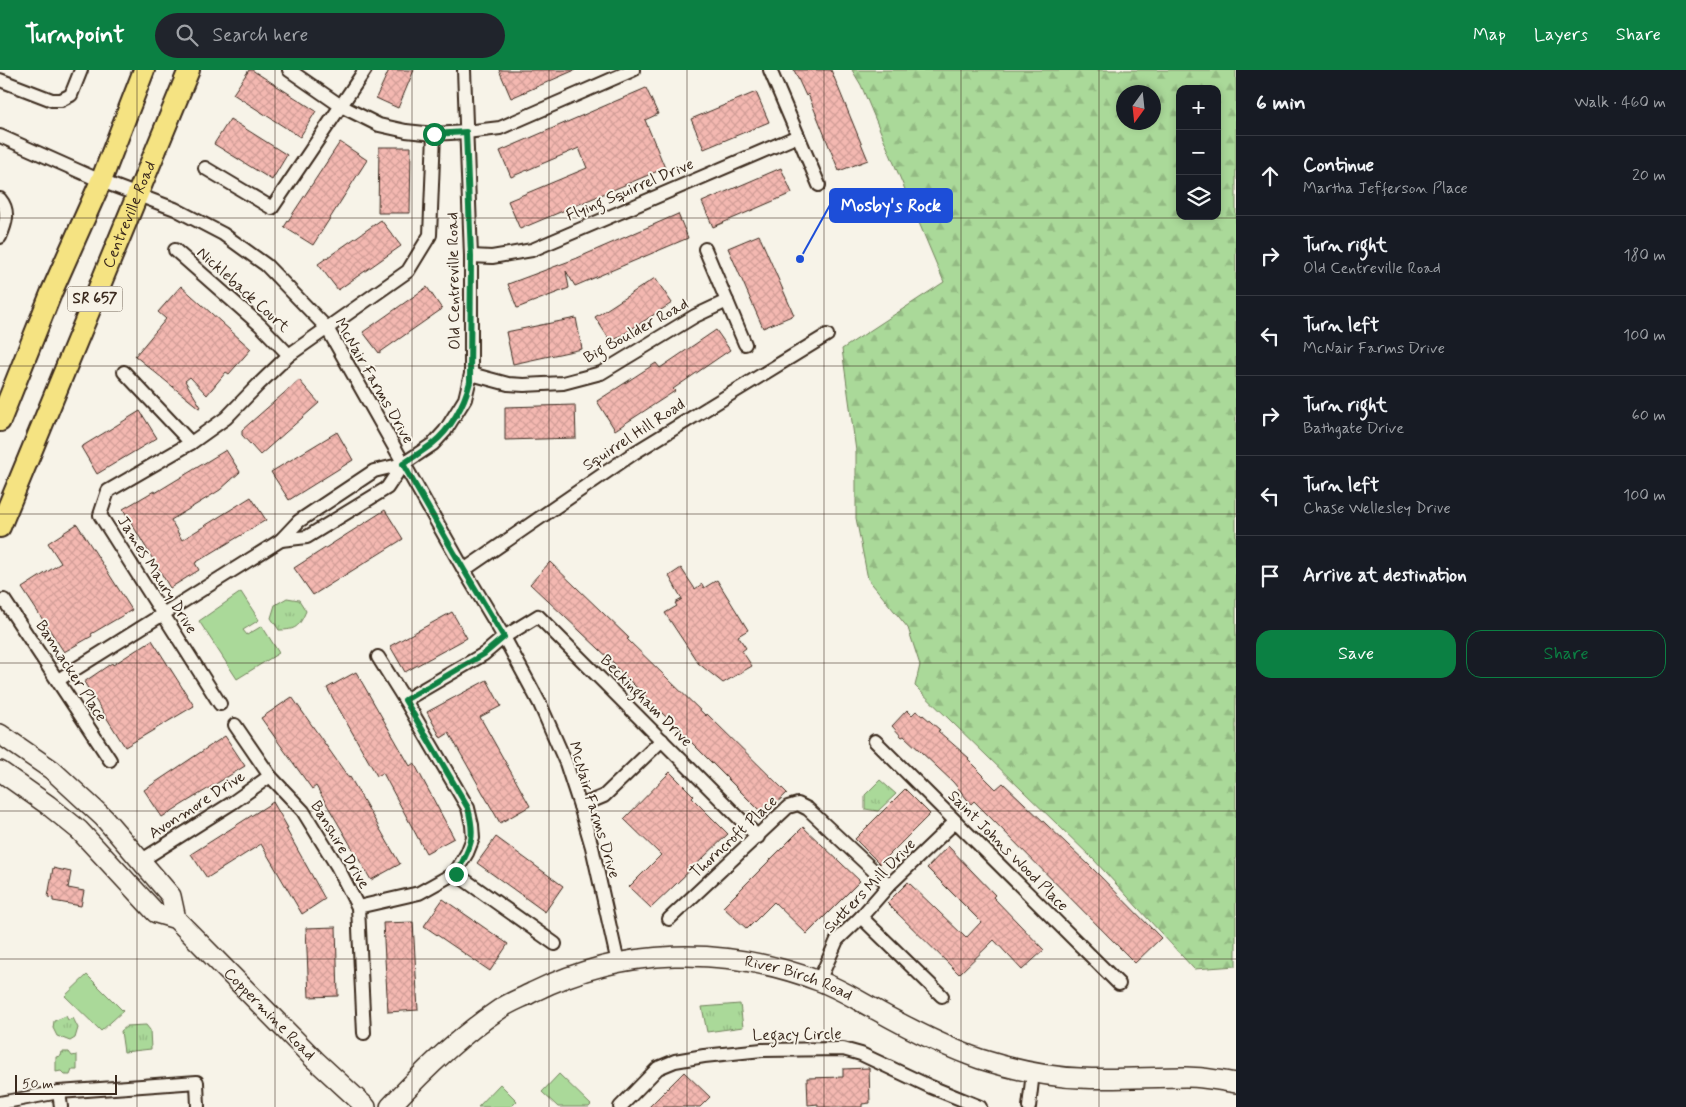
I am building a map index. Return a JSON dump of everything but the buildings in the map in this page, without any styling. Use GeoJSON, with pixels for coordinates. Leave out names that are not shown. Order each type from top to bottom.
{"type":"FeatureCollection","features":[{"type":"Feature","properties":{"kind":"main road","name":"SR 657"},"geometry":{"type":"LineString","coordinates":[[0,421],[52,291],[101,181],[144,70]]}},
{"type":"Feature","properties":{"kind":"main road","name":"Centreville Road"},"geometry":{"type":"LineString","coordinates":[[0,527],[189,70]]}},
{"type":"Feature","properties":{"kind":"street"},"geometry":{"type":"LineString","coordinates":[[0,80],[52,100],[61,100],[71,94],[81,70]]}},
{"type":"Feature","properties":{"kind":"street"},"geometry":{"type":"LineString","coordinates":[[290,70],[341,106],[379,125],[406,131],[434,134],[500,128],[633,70]]}},
{"type":"Feature","properties":{"kind":"street"},"geometry":{"type":"LineString","coordinates":[[205,168],[272,208],[365,70]]}},
{"type":"Feature","properties":{"kind":"street","name":"Old Centreville Road"},"geometry":{"type":"LineString","coordinates":[[403,464],[433,444],[445,430],[465,399],[471,374],[471,256],[464,70]]}},
{"type":"Feature","properties":{"kind":"street"},"geometry":{"type":"LineString","coordinates":[[770,70],[819,186]]}},
{"type":"Feature","properties":{"kind":"street","name":"James Maury Drive"},"geometry":{"type":"LineString","coordinates":[[220,704],[100,515],[108,491],[191,443],[226,418],[289,355],[408,271],[430,235],[434,134]]}},
{"type":"Feature","properties":{"kind":"street","name":"McNair Farms Drive"},"geometry":{"type":"LineString","coordinates":[[0,136],[101,181],[175,210],[223,234],[266,265],[327,328],[403,464],[504,637],[540,704],[566,763],[580,806],[592,846],[618,963]]}},
{"type":"Feature","properties":{"kind":"street","name":"Flying Squirrel Drive"},"geometry":{"type":"LineString","coordinates":[[471,256],[492,257],[532,250],[798,136]]}},
{"type":"Feature","properties":{"kind":"street"},"geometry":{"type":"LineString","coordinates":[[0,199],[7,212],[5,225],[0,237]]}},
{"type":"Feature","properties":{"kind":"street"},"geometry":{"type":"LineString","coordinates":[[705,249],[744,344]]}},
{"type":"Feature","properties":{"kind":"street","name":"Nickleback Court"},"geometry":{"type":"LineString","coordinates":[[175,250],[260,325],[289,355]]}},
{"type":"Feature","properties":{"kind":"street","name":"Big Boulder Road"},"geometry":{"type":"LineString","coordinates":[[471,374],[508,384],[524,385],[563,383],[601,373],[695,316],[727,301]]}},
{"type":"Feature","properties":{"kind":"street","name":"Squirrel Hill Road"},"geometry":{"type":"LineString","coordinates":[[464,570],[634,452],[827,336]]}},
{"type":"Feature","properties":{"kind":"street"},"geometry":{"type":"LineString","coordinates":[[124,372],[191,443]]}},
{"type":"Feature","properties":{"kind":"street"},"geometry":{"type":"LineString","coordinates":[[58,680],[281,540],[299,521],[374,471],[403,464]]}},
{"type":"Feature","properties":{"kind":"street"},"geometry":{"type":"LineString","coordinates":[[281,540],[307,537],[387,488],[403,464]]}},
{"type":"Feature","properties":{"kind":"street","name":"Bannacker Place"},"geometry":{"type":"LineString","coordinates":[[4,600],[110,760]]}},
{"type":"Feature","properties":{"kind":"street","name":"Beckingham Drive"},"geometry":{"type":"LineString","coordinates":[[504,637],[538,616],[758,837]]}},
{"type":"Feature","properties":{"kind":"street"},"geometry":{"type":"LineString","coordinates":[[405,700],[484,654],[504,637]]}},
{"type":"Feature","properties":{"kind":"street"},"geometry":{"type":"LineString","coordinates":[[358,907],[419,893],[456,874],[468,852],[472,838],[472,826],[468,808],[378,657]]}},
{"type":"Feature","properties":{"kind":"street","name":"Banshire Drive"},"geometry":{"type":"LineString","coordinates":[[234,725],[270,776],[304,811],[337,866],[358,907],[364,1033]]}},
{"type":"Feature","properties":{"kind":"street"},"geometry":{"type":"LineString","coordinates":[[0,734],[27,751],[66,781],[104,818],[171,896],[176,919]]}},
{"type":"Feature","properties":{"kind":"street"},"geometry":{"type":"LineString","coordinates":[[580,806],[604,796],[662,740]]}},
{"type":"Feature","properties":{"kind":"street","name":"Saint Johns Wood Place"},"geometry":{"type":"LineString","coordinates":[[875,741],[1119,984]]}},
{"type":"Feature","properties":{"kind":"street","name":"Coppermine Road"},"geometry":{"type":"LineString","coordinates":[[0,771],[48,805],[78,830],[156,913],[176,919],[315,1060],[366,1107]]}},
{"type":"Feature","properties":{"kind":"street","name":"Avonmore Drive"},"geometry":{"type":"LineString","coordinates":[[142,860],[232,803],[270,776]]}},
{"type":"Feature","properties":{"kind":"street","name":"Thorncroft Place"},"geometry":{"type":"LineString","coordinates":[[669,919],[788,808],[798,804],[808,809],[890,886]]}},
{"type":"Feature","properties":{"kind":"street","name":"Sutters Mill Drive"},"geometry":{"type":"LineString","coordinates":[[819,981],[837,940],[956,822]]}},
{"type":"Feature","properties":{"kind":"street"},"geometry":{"type":"LineString","coordinates":[[456,874],[555,944]]}},
{"type":"Feature","properties":{"kind":"street"},"geometry":{"type":"LineString","coordinates":[[861,917],[942,996]]}},
{"type":"Feature","properties":{"kind":"street","name":"River Birch Road"},"geometry":{"type":"LineString","coordinates":[[390,1107],[458,1040],[502,1007],[560,978],[618,963],[660,956],[730,958],[770,966],[819,981],[950,1048],[979,1059],[1033,1072],[1076,1078],[1187,1077],[1236,1083]]}},
{"type":"Feature","properties":{"kind":"street","name":"Legacy Circle"},"geometry":{"type":"LineString","coordinates":[[620,1107],[658,1068],[675,1061],[762,1050],[843,1049],[861,1054],[931,1087],[980,1107]]}},
{"type":"Feature","properties":{"kind":"street"},"geometry":{"type":"LineString","coordinates":[[1029,1107],[1033,1072]]}},
{"type":"Feature","properties":{"kind":"street"},"geometry":{"type":"LineString","coordinates":[[0,1103],[59,1092],[197,1082],[198,1107]]}},
{"type":"Feature","properties":{"kind":"street"},"geometry":{"type":"LineString","coordinates":[[59,1092],[61,1107]]}},
{"type":"Feature","properties":{"kind":"green space"},"geometry":{"type":"Polygon","coordinates":[[[852,70],[1236,70],[1236,966],[1194,969],[1094,860],[915,686],[920,665],[908,628],[868,579],[856,518],[856,451],[842,349],[944,282],[861,85],[852,70]]]}},
{"type":"Feature","properties":{"kind":"green space"},"geometry":{"type":"Polygon","coordinates":[[[241,592],[259,620],[243,630],[247,635],[262,626],[279,653],[237,679],[199,621],[241,592]]]}},
{"type":"Feature","properties":{"kind":"green space"},"geometry":{"type":"Polygon","coordinates":[[[287,598],[299,600],[306,611],[299,624],[293,628],[279,630],[271,618],[275,605],[287,598]]]}},
{"type":"Feature","properties":{"kind":"green space"},"geometry":{"type":"Polygon","coordinates":[[[880,780],[896,794],[878,811],[865,809],[865,795],[880,780]]]}},
{"type":"Feature","properties":{"kind":"green space"},"geometry":{"type":"Polygon","coordinates":[[[87,975],[123,1011],[101,1031],[65,996],[87,975]]]}},
{"type":"Feature","properties":{"kind":"green space"},"geometry":{"type":"Polygon","coordinates":[[[740,1004],[743,1027],[707,1032],[702,1007],[740,1004]]]}},
{"type":"Feature","properties":{"kind":"green space"},"geometry":{"type":"Polygon","coordinates":[[[66,1016],[68,1020],[73,1018],[78,1028],[75,1038],[70,1041],[57,1036],[53,1028],[54,1021],[66,1016]]]}},
{"type":"Feature","properties":{"kind":"green space"},"geometry":{"type":"Polygon","coordinates":[[[146,1025],[150,1030],[151,1049],[124,1052],[121,1031],[127,1026],[146,1025]]]}},
{"type":"Feature","properties":{"kind":"green space"},"geometry":{"type":"Polygon","coordinates":[[[62,1052],[69,1052],[72,1056],[77,1055],[77,1070],[72,1070],[70,1075],[65,1075],[61,1071],[56,1072],[56,1057],[61,1056],[62,1052]]]}},
{"type":"Feature","properties":{"kind":"green space"},"geometry":{"type":"Polygon","coordinates":[[[559,1074],[591,1105],[589,1107],[558,1107],[542,1092],[559,1074]]]}},
{"type":"Feature","properties":{"kind":"green space"},"geometry":{"type":"Polygon","coordinates":[[[500,1084],[517,1101],[511,1107],[478,1107],[500,1084]]]}},
{"type":"Feature","properties":{"kind":"place","name":"Mosby's Rock"},"geometry":{"type":"Point","coordinates":[800,259]}},
{"type":"Feature","properties":{"kind":"route"},"geometry":{"type":"LineString","coordinates":[[434,134],[466,132],[471,256],[471,374],[465,399],[455,417],[433,444],[403,464],[504,637],[484,654],[405,700],[468,808],[472,826],[472,838],[468,852],[456,874]]}}]}
